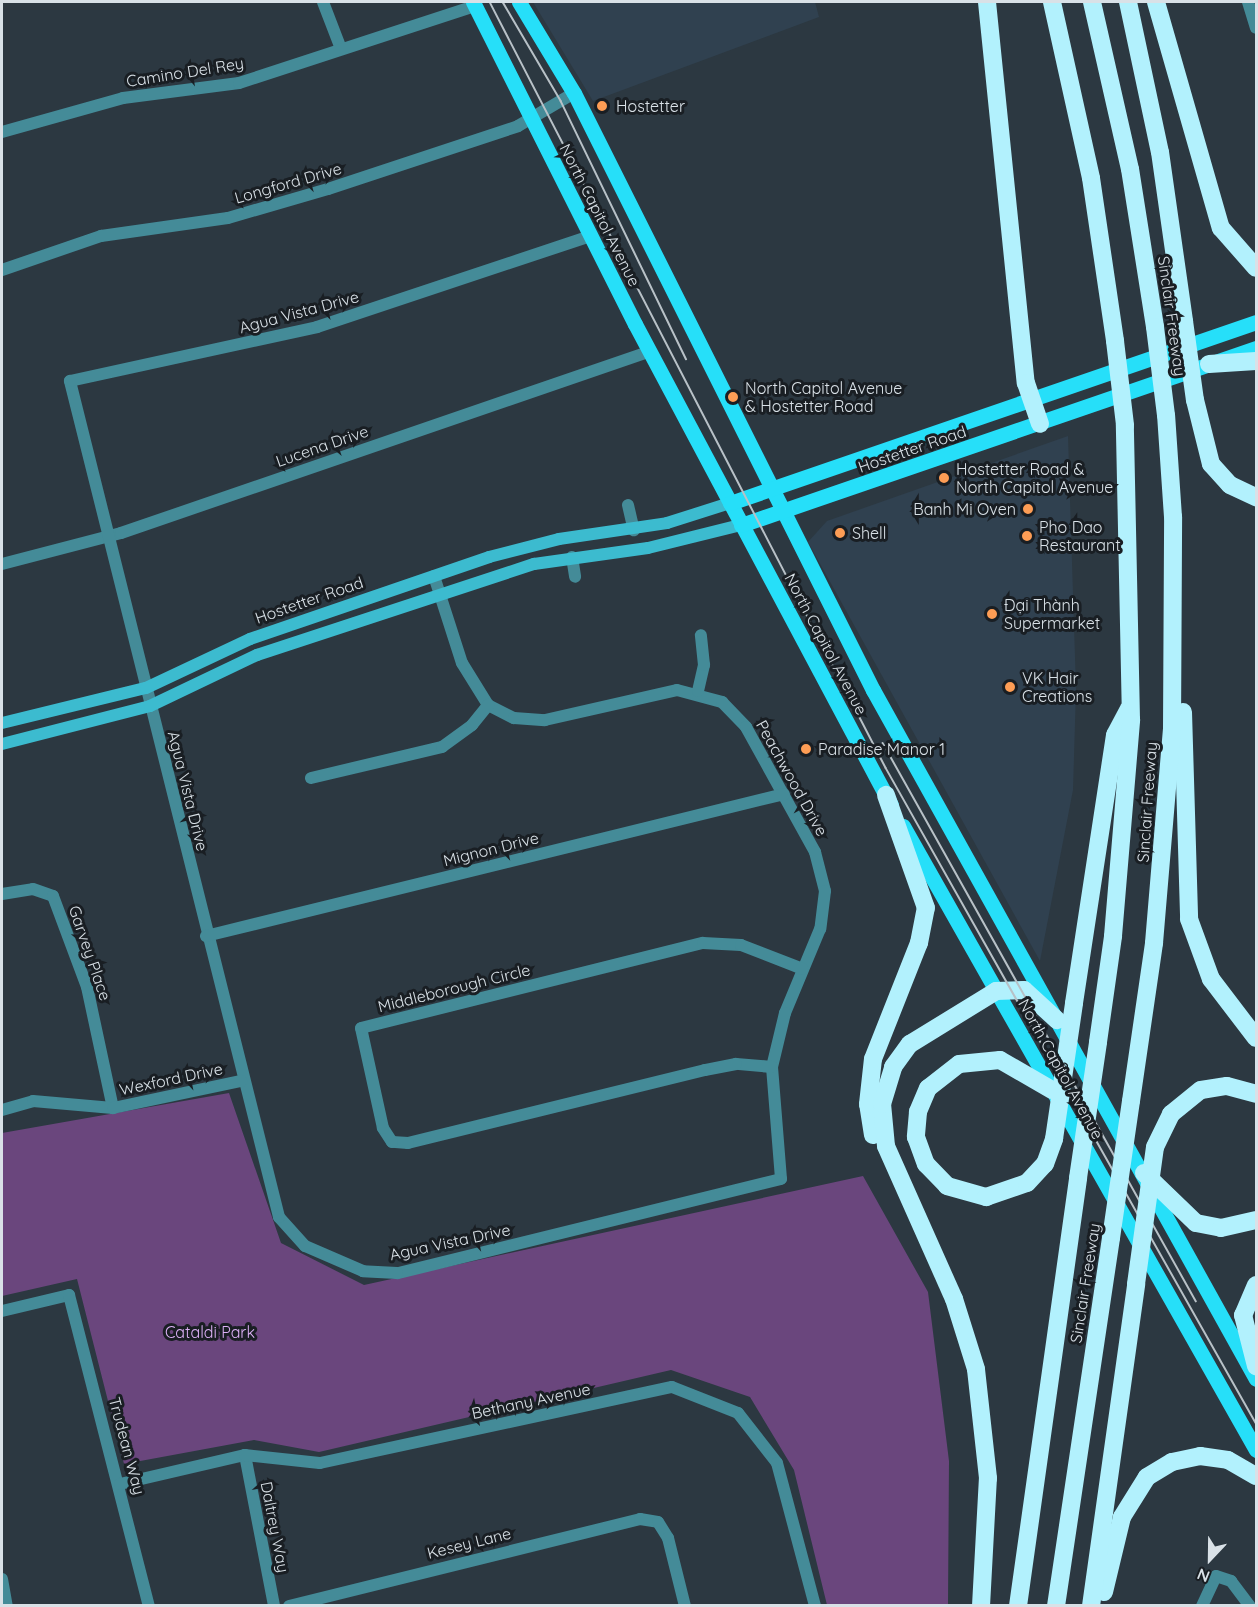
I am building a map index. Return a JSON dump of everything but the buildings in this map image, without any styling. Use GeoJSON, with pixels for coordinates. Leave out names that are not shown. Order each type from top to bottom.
{"type":"FeatureCollection","features":[{"type":"Feature","properties":{"kind":"highway"},"geometry":{"type":"LineString","coordinates":[[987,2],[1030,400],[1040,424]]}},
{"type":"Feature","properties":{"kind":"highway","name":"Sinclair Freeway"},"geometry":{"type":"LineString","coordinates":[[1018,1605],[1098,1042],[1124,826],[1131,705],[1125,425],[1089,166],[1052,2]]}},
{"type":"Feature","properties":{"kind":"highway","name":"Sinclair Freeway"},"geometry":{"type":"LineString","coordinates":[[1056,1605],[1112,1238],[1165,834],[1175,622],[1166,415],[1155,327],[1130,169],[1092,2]]}},
{"type":"Feature","properties":{"kind":"highway"},"geometry":{"type":"LineString","coordinates":[[1128,2],[1160,152],[1195,400],[1211,465],[1230,486],[1257,497]]}},
{"type":"Feature","properties":{"kind":"highway"},"geometry":{"type":"LineString","coordinates":[[1156,2],[1221,228],[1257,268]]}},
{"type":"Feature","properties":{"kind":"highway"},"geometry":{"type":"LineString","coordinates":[[1209,364],[1257,362]]}},
{"type":"Feature","properties":{"kind":"highway"},"geometry":{"type":"LineString","coordinates":[[1175,622],[1185,744],[1189,918],[1211,979],[1257,1038]]}},
{"type":"Feature","properties":{"kind":"highway"},"geometry":{"type":"LineString","coordinates":[[1052,1090],[1000,1060],[959,1064],[928,1088],[918,1112],[916,1137],[926,1164],[947,1186],[986,1197],[1027,1183],[1045,1164],[1054,1139],[1115,735],[1131,705]]}},
{"type":"Feature","properties":{"kind":"highway"},"geometry":{"type":"LineString","coordinates":[[886,795],[926,908],[919,943],[869,1075],[868,1104],[877,1148],[902,1190],[954,1299],[981,1395],[988,1478],[981,1605]]}},
{"type":"Feature","properties":{"kind":"highway"},"geometry":{"type":"LineString","coordinates":[[902,1190],[881,1124],[893,1066],[920,1036],[996,991],[1024,990],[1057,1020]]}},
{"type":"Feature","properties":{"kind":"highway"},"geometry":{"type":"LineString","coordinates":[[1091,1605],[1155,1147],[1171,1114],[1190,1096],[1227,1086],[1257,1094]]}},
{"type":"Feature","properties":{"kind":"highway"},"geometry":{"type":"LineString","coordinates":[[1144,1173],[1196,1223],[1221,1228],[1257,1221]]}},
{"type":"Feature","properties":{"kind":"highway"},"geometry":{"type":"LineString","coordinates":[[1257,1285],[1244,1315],[1257,1366]]}},
{"type":"Feature","properties":{"kind":"highway"},"geometry":{"type":"LineString","coordinates":[[1101,1605],[1122,1517],[1147,1478],[1172,1462],[1200,1456],[1228,1460],[1257,1476]]}},
{"type":"Feature","properties":{"kind":"main road","name":"North Capitol Avenue"},"geometry":{"type":"LineString","coordinates":[[519,2],[574,93],[873,690],[1257,1379]]}},
{"type":"Feature","properties":{"kind":"main road","name":"North Capitol Avenue"},"geometry":{"type":"LineString","coordinates":[[474,4],[741,525],[886,795],[1257,1450]]}},
{"type":"Feature","properties":{"kind":"main road","name":"Hostetter Road"},"geometry":{"type":"LineString","coordinates":[[2,723],[146,688],[250,639],[434,576],[540,543],[634,530],[771,490],[1257,322]]}},
{"type":"Feature","properties":{"kind":"main road","name":"Hostetter Road"},"geometry":{"type":"LineString","coordinates":[[2,744],[150,706],[257,656],[440,594],[572,557],[648,548],[741,525],[1257,348]]}},
{"type":"Feature","properties":{"kind":"street"},"geometry":{"type":"LineString","coordinates":[[323,2],[342,49]]}},
{"type":"Feature","properties":{"kind":"street"},"geometry":{"type":"LineString","coordinates":[[1248,2],[1257,28]]}},
{"type":"Feature","properties":{"kind":"street","name":"Camino Del Rey"},"geometry":{"type":"LineString","coordinates":[[2,132],[123,98],[239,83],[474,4]]}},
{"type":"Feature","properties":{"kind":"street","name":"Longford Drive"},"geometry":{"type":"LineString","coordinates":[[2,270],[101,236],[262,208],[532,118],[574,93]]}},
{"type":"Feature","properties":{"kind":"street","name":"Agua Vista Drive"},"geometry":{"type":"LineString","coordinates":[[591,236],[317,327],[70,381],[241,1081],[279,1217],[305,1246],[363,1271],[397,1273],[781,1179]]}},
{"type":"Feature","properties":{"kind":"street","name":"Lucena Drive"},"geometry":{"type":"LineString","coordinates":[[2,564],[108,538],[651,351]]}},
{"type":"Feature","properties":{"kind":"street"},"geometry":{"type":"LineString","coordinates":[[628,506],[634,530]]}},
{"type":"Feature","properties":{"kind":"street"},"geometry":{"type":"LineString","coordinates":[[572,557],[575,577]]}},
{"type":"Feature","properties":{"kind":"street"},"geometry":{"type":"LineString","coordinates":[[311,778],[442,747],[472,725],[488,705],[462,663],[434,576]]}},
{"type":"Feature","properties":{"kind":"street"},"geometry":{"type":"LineString","coordinates":[[698,691],[704,664],[702,635]]}},
{"type":"Feature","properties":{"kind":"street","name":"Peachwood Drive"},"geometry":{"type":"LineString","coordinates":[[488,705],[514,718],[545,720],[677,690],[698,691],[722,702],[746,727],[815,852],[825,891],[820,929],[803,969],[772,1067],[781,1179]]}},
{"type":"Feature","properties":{"kind":"street","name":"Mignon Drive"},"geometry":{"type":"LineString","coordinates":[[206,936],[784,794]]}},
{"type":"Feature","properties":{"kind":"street","name":"Garvey Place"},"geometry":{"type":"LineString","coordinates":[[2,894],[33,889],[53,896],[87,987],[113,1108]]}},
{"type":"Feature","properties":{"kind":"street","name":"Middleborough Circle"},"geometry":{"type":"LineString","coordinates":[[772,1067],[736,1064],[705,1070],[408,1143],[392,1142],[383,1128],[361,1028],[703,943],[741,945],[803,969]]}},
{"type":"Feature","properties":{"kind":"street","name":"Wexford Drive"},"geometry":{"type":"LineString","coordinates":[[2,1110],[33,1101],[113,1108],[241,1081]]}},
{"type":"Feature","properties":{"kind":"street","name":"Trudean Way"},"geometry":{"type":"LineString","coordinates":[[2,1311],[69,1295],[120,1484],[149,1605]]}},
{"type":"Feature","properties":{"kind":"street","name":"Bethany Avenue"},"geometry":{"type":"LineString","coordinates":[[120,1484],[245,1455],[320,1463],[672,1388],[738,1413],[777,1463],[815,1605]]}},
{"type":"Feature","properties":{"kind":"street","name":"Daltrey Way"},"geometry":{"type":"LineString","coordinates":[[245,1455],[274,1605]]}},
{"type":"Feature","properties":{"kind":"street","name":"Kesey Lane"},"geometry":{"type":"LineString","coordinates":[[289,1605],[640,1519],[658,1522],[668,1538],[685,1605]]}},
{"type":"Feature","properties":{"kind":"street"},"geometry":{"type":"LineString","coordinates":[[1202,1605],[1216,1576],[1231,1581],[1250,1605]]}},
{"type":"Feature","properties":{"kind":"street"},"geometry":{"type":"LineString","coordinates":[[2,1579],[8,1605]]}},
{"type":"Feature","properties":{"kind":"shaded area"},"geometry":{"type":"Polygon","coordinates":[[[533,2],[815,2],[819,17],[593,101],[533,2]]]}},
{"type":"Feature","properties":{"kind":"shaded area"},"geometry":{"type":"Polygon","coordinates":[[[1068,436],[1076,689],[1073,790],[1040,961],[808,542],[827,521],[1068,436]]]}},
{"type":"Feature","properties":{"kind":"green space","name":"Cataldi Park"},"geometry":{"type":"Polygon","coordinates":[[[229,1093],[281,1243],[364,1285],[863,1176],[928,1292],[949,1461],[948,1605],[827,1605],[794,1470],[750,1397],[671,1370],[319,1452],[254,1440],[124,1464],[77,1279],[2,1296],[2,1133],[229,1093]]]}},
{"type":"Feature","properties":{"kind":"tram line"},"geometry":{"type":"LineString","coordinates":[[490,2],[886,768],[1256,1423]]}},
{"type":"Feature","properties":{"kind":"tram line"},"geometry":{"type":"LineString","coordinates":[[503,2],[561,101],[686,359]]}},
{"type":"Feature","properties":{"kind":"tram line"},"geometry":{"type":"LineString","coordinates":[[883,743],[1196,1301]]}},
{"type":"Feature","properties":{"kind":"place","name":"Hostetter"},"geometry":{"type":"Point","coordinates":[602,106]}},
{"type":"Feature","properties":{"kind":"place","name":"North Capitol Avenue & Hostetter Road"},"geometry":{"type":"Point","coordinates":[733,397]}},
{"type":"Feature","properties":{"kind":"place","name":"Hostetter Road & North Capitol Avenue"},"geometry":{"type":"Point","coordinates":[944,478]}},
{"type":"Feature","properties":{"kind":"place","name":"Banh Mi Oven"},"geometry":{"type":"Point","coordinates":[1028,509]}},
{"type":"Feature","properties":{"kind":"place","name":"Shell"},"geometry":{"type":"Point","coordinates":[840,533]}},
{"type":"Feature","properties":{"kind":"place","name":"Pho Dao Restaurant"},"geometry":{"type":"Point","coordinates":[1027,536]}},
{"type":"Feature","properties":{"kind":"place","name":"Đại Thành Supermarket"},"geometry":{"type":"Point","coordinates":[992,614]}},
{"type":"Feature","properties":{"kind":"place","name":"VK Hair Creations"},"geometry":{"type":"Point","coordinates":[1010,687]}},
{"type":"Feature","properties":{"kind":"place","name":"Paradise Manor 1"},"geometry":{"type":"Point","coordinates":[806,749]}}]}
